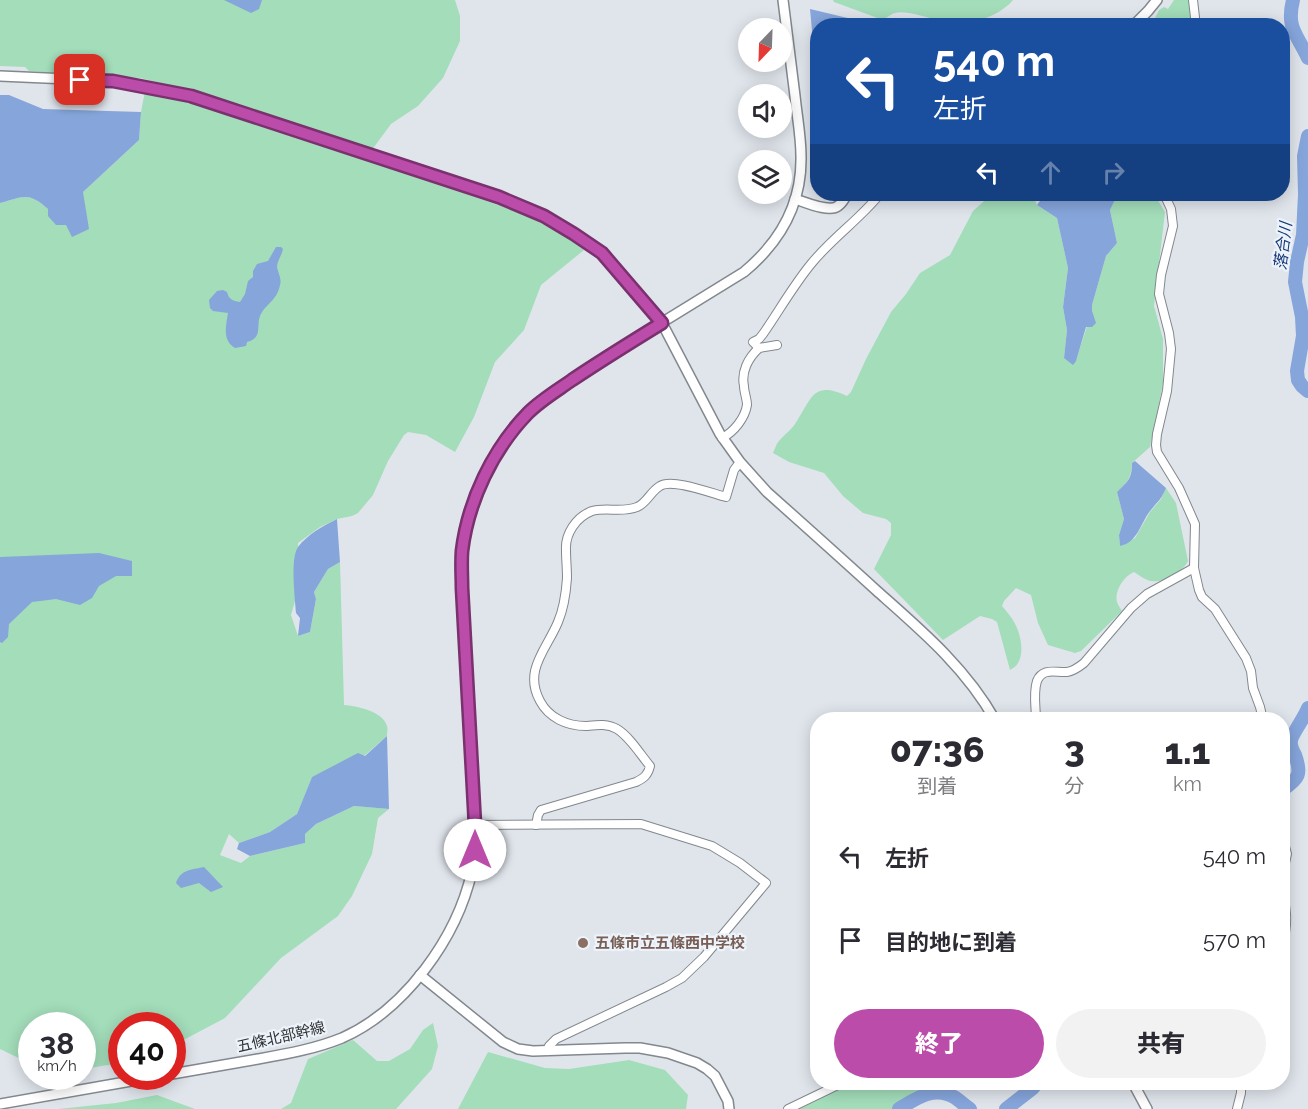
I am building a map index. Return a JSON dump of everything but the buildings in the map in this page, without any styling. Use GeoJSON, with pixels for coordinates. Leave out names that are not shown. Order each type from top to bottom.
{"type":"FeatureCollection","features":[{"type":"Feature","properties":{"kind":"street","name":"五條北部幹線"},"geometry":{"type":"LineString","coordinates":[[186,1072],[287,1054],[342,1038],[361,1028],[394,1003],[433,959],[445,939],[461,904],[472,870],[475,850],[462,552],[467,526],[478,492],[490,463],[515,427],[530,411],[606,357],[744,272],[764,255],[779,235],[795,198],[801,157],[783,0]]}},
{"type":"Feature","properties":{"kind":"street"},"geometry":{"type":"LineString","coordinates":[[1141,18],[1157,0]]}},
{"type":"Feature","properties":{"kind":"street"},"geometry":{"type":"LineString","coordinates":[[1193,0],[1195,18]]}},
{"type":"Feature","properties":{"kind":"street"},"geometry":{"type":"LineString","coordinates":[[0,76],[113,81],[191,96],[499,197],[544,216],[574,234],[602,253],[662,323],[704,406],[722,438],[740,462],[767,492],[928,636],[976,691],[989,712]]}},
{"type":"Feature","properties":{"kind":"street"},"geometry":{"type":"LineString","coordinates":[[795,198],[822,207],[834,208],[842,201]]}},
{"type":"Feature","properties":{"kind":"street"},"geometry":{"type":"LineString","coordinates":[[722,438],[730,434],[746,408],[744,374],[759,339],[810,265],[874,201]]}},
{"type":"Feature","properties":{"kind":"street"},"geometry":{"type":"LineString","coordinates":[[1167,201],[1173,226],[1161,275],[1159,294],[1171,349],[1167,391],[1156,445],[1157,452],[1179,488],[1195,524],[1194,568],[1198,590],[1221,618],[1250,664],[1253,688],[1261,712]]}},
{"type":"Feature","properties":{"kind":"street"},"geometry":{"type":"LineString","coordinates":[[756,345],[777,345]]}},
{"type":"Feature","properties":{"kind":"street"},"geometry":{"type":"LineString","coordinates":[[536,825],[541,810],[636,782],[644,778],[650,766],[624,735],[616,729],[607,725],[571,725],[559,720],[548,712],[534,687],[536,666],[563,608],[567,576],[566,548],[573,526],[580,518],[592,511],[639,507],[666,483],[726,497],[734,470],[740,462]]}},
{"type":"Feature","properties":{"kind":"street"},"geometry":{"type":"LineString","coordinates":[[1036,712],[1037,682],[1041,675],[1048,671],[1075,670],[1084,663],[1131,608],[1147,594],[1194,568]]}},
{"type":"Feature","properties":{"kind":"street"},"geometry":{"type":"LineString","coordinates":[[475,825],[641,824],[712,846],[740,863],[766,883],[705,957],[682,978],[556,1039],[547,1051]]}},
{"type":"Feature","properties":{"kind":"street"},"geometry":{"type":"LineString","coordinates":[[420,975],[504,1042],[525,1050],[640,1048],[668,1053],[697,1063],[715,1076],[728,1101],[729,1109]]}},
{"type":"Feature","properties":{"kind":"street"},"geometry":{"type":"LineString","coordinates":[[0,1104],[108,1085]]}},
{"type":"Feature","properties":{"kind":"street"},"geometry":{"type":"LineString","coordinates":[[788,1109],[827,1090]]}},
{"type":"Feature","properties":{"kind":"street"},"geometry":{"type":"LineString","coordinates":[[1137,1090],[1147,1109]]}},
{"type":"Feature","properties":{"kind":"street"},"geometry":{"type":"LineString","coordinates":[[1237,1109],[1241,1090]]}},
{"type":"Feature","properties":{"kind":"green space"},"geometry":{"type":"Polygon","coordinates":[[[0,0],[455,0],[460,16],[460,41],[443,78],[418,106],[391,124],[374,147],[370,162],[525,214],[584,250],[541,285],[524,330],[495,362],[474,417],[455,452],[426,435],[408,432],[388,461],[373,495],[358,513],[320,527],[298,543],[300,584],[291,615],[298,636],[310,632],[316,599],[314,592],[328,569],[340,562],[344,705],[375,713],[387,726],[387,736],[364,756],[312,777],[297,814],[270,832],[239,843],[229,834],[220,855],[241,863],[250,856],[305,843],[305,834],[316,824],[354,806],[389,809],[378,818],[372,854],[352,896],[338,916],[281,958],[225,1018],[186,1039],[186,1012],[108,1012],[108,1065],[96,1067],[96,1012],[18,1012],[18,1058],[0,1049],[0,203],[25,197],[41,203],[48,209],[83,192],[139,140],[145,91],[175,97],[176,87],[140,78],[29,71],[25,67],[0,66],[0,0]]]}},
{"type":"Feature","properties":{"kind":"green space"},"geometry":{"type":"Polygon","coordinates":[[[833,0],[1013,0],[1006,7],[986,18],[928,18],[899,12],[886,18],[878,18],[833,0]]]}},
{"type":"Feature","properties":{"kind":"green space"},"geometry":{"type":"Polygon","coordinates":[[[1174,0],[1189,0],[1191,18],[1155,18],[1159,10],[1164,7],[1168,9],[1174,0]]]}},
{"type":"Feature","properties":{"kind":"green space"},"geometry":{"type":"Polygon","coordinates":[[[984,201],[1035,201],[1037,205],[1057,218],[1068,268],[1063,307],[1067,330],[1064,358],[1076,360],[1106,256],[1117,243],[1110,210],[1114,201],[1158,201],[1165,212],[1154,306],[1163,339],[1163,383],[1150,447],[1132,463],[1128,479],[1117,492],[1124,519],[1119,535],[1120,546],[1135,538],[1166,488],[1176,503],[1188,561],[1177,573],[1167,579],[1156,581],[1144,579],[1134,572],[1127,577],[1121,584],[1116,598],[1122,611],[1081,651],[1075,653],[1048,645],[1038,623],[1031,595],[1016,588],[1002,606],[1014,622],[1021,641],[1019,661],[1010,670],[997,622],[980,616],[943,640],[874,569],[891,535],[891,523],[886,519],[863,513],[843,496],[824,473],[789,462],[773,453],[778,442],[793,426],[814,395],[826,390],[847,396],[851,392],[891,312],[920,273],[950,255],[973,211],[984,201]]]}},
{"type":"Feature","properties":{"kind":"green space"},"geometry":{"type":"Polygon","coordinates":[[[433,1023],[438,1046],[432,1069],[396,1109],[281,1109],[291,1103],[308,1059],[353,1040],[377,1061],[389,1061],[410,1049],[423,1030],[433,1023]]]}},
{"type":"Feature","properties":{"kind":"green space"},"geometry":{"type":"Polygon","coordinates":[[[488,1052],[545,1068],[569,1069],[629,1060],[665,1070],[688,1095],[686,1109],[458,1109],[488,1052]]]}},
{"type":"Feature","properties":{"kind":"green space"},"geometry":{"type":"Polygon","coordinates":[[[832,1090],[918,1090],[912,1098],[893,1109],[783,1109],[832,1090]]]}},
{"type":"Feature","properties":{"kind":"green space"},"geometry":{"type":"Polygon","coordinates":[[[157,1095],[195,1109],[58,1109],[116,1103],[157,1095]]]}},
{"type":"Feature","properties":{"kind":"water"},"geometry":{"type":"Polygon","coordinates":[[[224,0],[262,0],[259,9],[251,13],[224,0]]]}},
{"type":"Feature","properties":{"kind":"water"},"geometry":{"type":"Polygon","coordinates":[[[810,9],[848,18],[811,18],[810,9]]]}},
{"type":"Feature","properties":{"kind":"water"},"geometry":{"type":"Polygon","coordinates":[[[0,95],[9,95],[43,109],[141,112],[139,140],[83,192],[89,229],[72,237],[66,225],[56,225],[48,216],[48,209],[30,198],[25,197],[0,203],[0,95]]]}},
{"type":"Feature","properties":{"kind":"water"},"geometry":{"type":"Polygon","coordinates":[[[1040,201],[1114,201],[1110,210],[1117,243],[1106,256],[1092,305],[1096,323],[1092,327],[1086,327],[1073,365],[1064,358],[1067,330],[1063,307],[1068,268],[1057,218],[1037,205],[1040,201]]]}},
{"type":"Feature","properties":{"kind":"water"},"geometry":{"type":"Polygon","coordinates":[[[276,247],[283,249],[277,265],[281,280],[278,290],[274,299],[260,316],[255,338],[247,342],[246,346],[235,348],[227,337],[228,313],[213,311],[209,300],[217,291],[223,290],[231,299],[240,302],[257,264],[268,261],[276,247]]]}},
{"type":"Feature","properties":{"kind":"water"},"geometry":{"type":"Polygon","coordinates":[[[1135,461],[1166,488],[1135,537],[1120,546],[1119,535],[1124,519],[1117,492],[1129,479],[1132,463],[1135,461]]]}},
{"type":"Feature","properties":{"kind":"water"},"geometry":{"type":"Polygon","coordinates":[[[337,519],[340,562],[328,569],[314,592],[316,599],[310,632],[298,636],[300,618],[296,613],[294,578],[296,552],[311,534],[337,519]]]}},
{"type":"Feature","properties":{"kind":"water"},"geometry":{"type":"Polygon","coordinates":[[[99,553],[132,561],[132,576],[116,576],[99,586],[92,598],[80,605],[56,599],[32,602],[9,624],[8,637],[2,643],[0,642],[0,557],[99,553]]]}},
{"type":"Feature","properties":{"kind":"water"},"geometry":{"type":"Polygon","coordinates":[[[387,736],[389,809],[354,806],[316,824],[305,834],[305,843],[250,856],[237,849],[239,843],[270,832],[297,814],[312,777],[358,753],[365,756],[387,736]]]}},
{"type":"Feature","properties":{"kind":"water"},"geometry":{"type":"Polygon","coordinates":[[[204,867],[223,887],[211,892],[199,883],[181,888],[176,883],[184,873],[204,867]]]}},
{"type":"Feature","properties":{"kind":"waterway","name":"落合川"},"geometry":{"type":"LineString","coordinates":[[1293,0],[1292,24],[1308,58]]}},
{"type":"Feature","properties":{"kind":"waterway","name":"落合川"},"geometry":{"type":"LineString","coordinates":[[1308,136],[1304,156],[1303,235],[1295,282],[1303,336],[1297,371],[1298,380],[1308,391]]}},
{"type":"Feature","properties":{"kind":"waterway"},"geometry":{"type":"LineString","coordinates":[[1290,784],[1298,772],[1291,741],[1308,708]]}},
{"type":"Feature","properties":{"kind":"waterway"},"geometry":{"type":"LineString","coordinates":[[1006,1109],[1030,1090]]}},
{"type":"Feature","properties":{"kind":"waterway"},"geometry":{"type":"LineString","coordinates":[[899,1109],[925,1095],[939,1092],[954,1097],[970,1109]]}},
{"type":"Feature","properties":{"kind":"place","name":"五條市立五條西中学校"},"geometry":{"type":"Point","coordinates":[583,943]}},
{"type":"Feature","properties":{"kind":"route"},"geometry":{"type":"LineString","coordinates":[[80,80],[113,81],[191,96],[499,197],[544,216],[602,253],[662,323],[606,357],[530,411],[515,427],[490,463],[476,498],[462,552],[475,850]]}}]}
